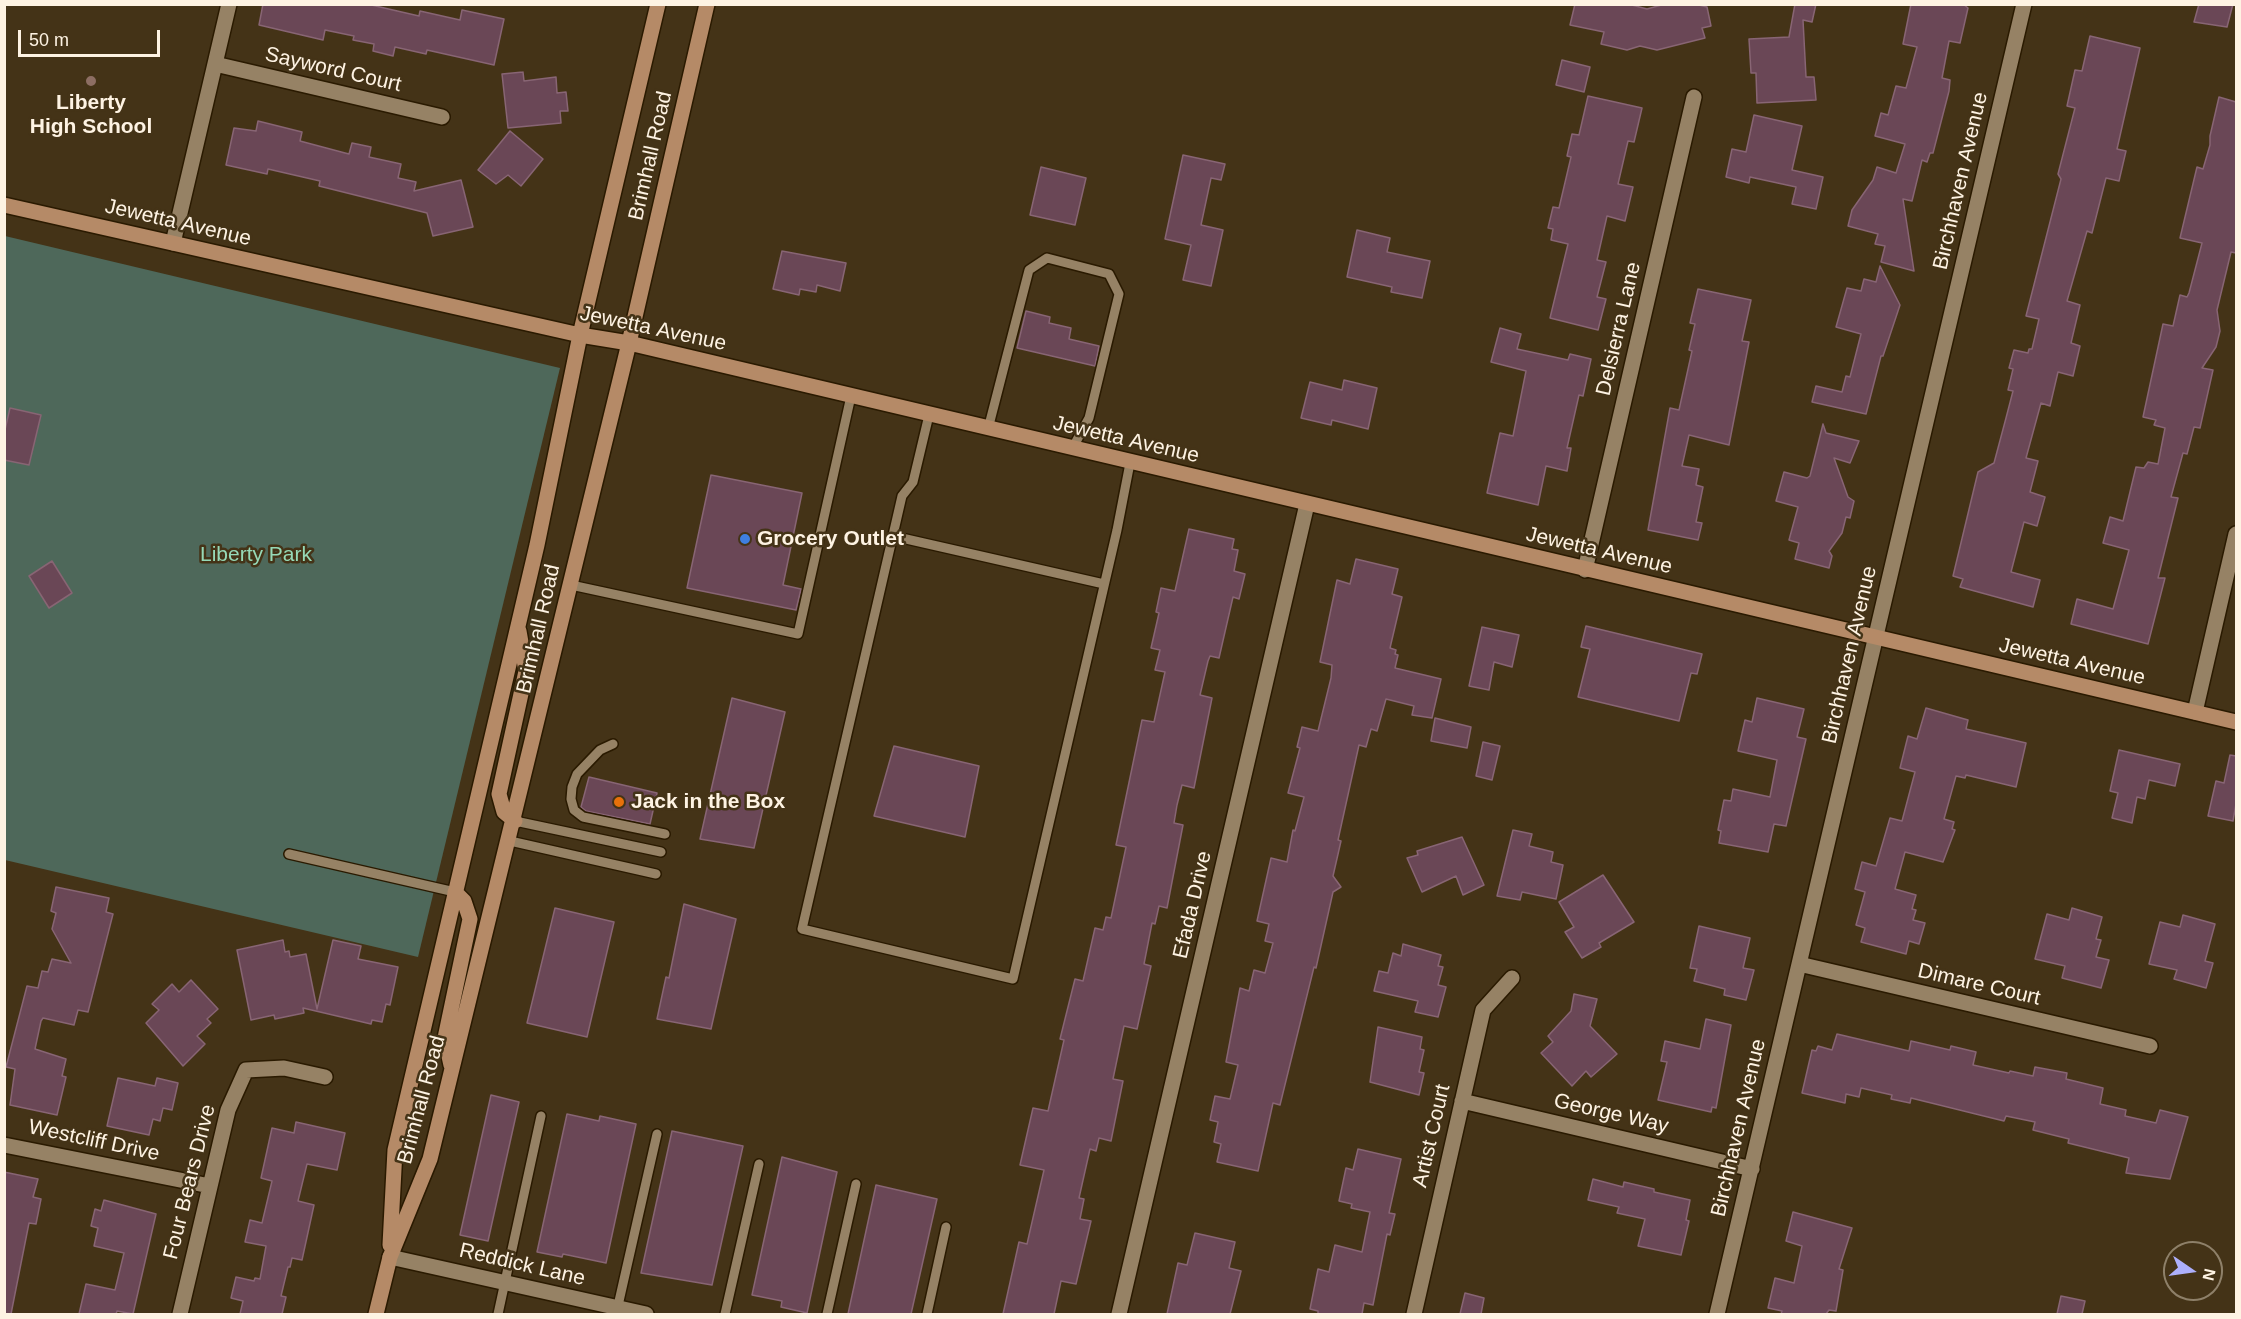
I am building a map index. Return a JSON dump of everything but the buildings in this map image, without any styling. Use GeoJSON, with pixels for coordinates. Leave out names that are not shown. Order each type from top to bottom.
{"type":"FeatureCollection","features":[{"type":"Feature","properties":{"kind":"street"},"geometry":{"type":"LineString","coordinates":[[173,243],[229,4]]}},
{"type":"Feature","properties":{"kind":"street","name":"Brimhall Road"},"geometry":{"type":"LineString","coordinates":[[390,1257],[395,1150],[518,625],[580,334],[658,4]]}},
{"type":"Feature","properties":{"kind":"street","name":"Brimhall Road"},"geometry":{"type":"LineString","coordinates":[[376,1314],[390,1257],[430,1159],[515,821],[707,4]]}},
{"type":"Feature","properties":{"kind":"street","name":"Birchhaven Avenue"},"geometry":{"type":"LineString","coordinates":[[1717,1314],[2024,4]]}},
{"type":"Feature","properties":{"kind":"street","name":"Sayword Court"},"geometry":{"type":"LineString","coordinates":[[215,64],[442,117]]}},
{"type":"Feature","properties":{"kind":"street","name":"Delsierra Lane"},"geometry":{"type":"LineString","coordinates":[[1585,570],[1695,97]]}},
{"type":"Feature","properties":{"kind":"street","name":"Jewetta Avenue"},"geometry":{"type":"LineString","coordinates":[[4,205],[629,343],[2236,722]]}},
{"type":"Feature","properties":{"kind":"street","name":"Efada Drive"},"geometry":{"type":"LineString","coordinates":[[1119,1314],[1307,504]]}},
{"type":"Feature","properties":{"kind":"street"},"geometry":{"type":"LineString","coordinates":[[2195,712],[2236,534]]}},
{"type":"Feature","properties":{"kind":"street"},"geometry":{"type":"LineString","coordinates":[[515,821],[504,812],[499,794],[526,671],[518,625]]}},
{"type":"Feature","properties":{"kind":"street"},"geometry":{"type":"LineString","coordinates":[[452,1071],[446,1038],[470,919],[464,901],[455,892]]}},
{"type":"Feature","properties":{"kind":"street","name":"Dimare Court"},"geometry":{"type":"LineString","coordinates":[[1799,964],[2150,1046]]}},
{"type":"Feature","properties":{"kind":"street","name":"Artist Court"},"geometry":{"type":"LineString","coordinates":[[1414,1314],[1483,1010],[1512,978]]}},
{"type":"Feature","properties":{"kind":"street","name":"Four Bears Drive"},"geometry":{"type":"LineString","coordinates":[[180,1314],[228,1110],[246,1070],[284,1068],[325,1077]]}},
{"type":"Feature","properties":{"kind":"street","name":"George Way"},"geometry":{"type":"LineString","coordinates":[[1462,1101],[1752,1168]]}},
{"type":"Feature","properties":{"kind":"street","name":"Westcliff Drive"},"geometry":{"type":"LineString","coordinates":[[4,1145],[210,1186]]}},
{"type":"Feature","properties":{"kind":"street","name":"Reddick Lane"},"geometry":{"type":"LineString","coordinates":[[390,1257],[617,1311],[646,1314]]}},
{"type":"Feature","properties":{"kind":"lane"},"geometry":{"type":"LineString","coordinates":[[988,429],[1029,270],[1047,258],[1109,274],[1119,294],[1089,418],[1072,449]]}},
{"type":"Feature","properties":{"kind":"lane"},"geometry":{"type":"LineString","coordinates":[[571,585],[798,634],[851,396]]}},
{"type":"Feature","properties":{"kind":"lane"},"geometry":{"type":"LineString","coordinates":[[929,415],[913,482],[902,496],[802,929],[1013,979],[1130,463]]}},
{"type":"Feature","properties":{"kind":"lane"},"geometry":{"type":"LineString","coordinates":[[893,536],[1104,584]]}},
{"type":"Feature","properties":{"kind":"lane"},"geometry":{"type":"LineString","coordinates":[[613,744],[600,750],[577,774],[572,787],[571,799],[574,810],[583,817],[665,834]]}},
{"type":"Feature","properties":{"kind":"lane"},"geometry":{"type":"LineString","coordinates":[[515,821],[661,852]]}},
{"type":"Feature","properties":{"kind":"lane"},"geometry":{"type":"LineString","coordinates":[[510,841],[656,874]]}},
{"type":"Feature","properties":{"kind":"lane"},"geometry":{"type":"LineString","coordinates":[[289,854],[455,892]]}},
{"type":"Feature","properties":{"kind":"lane"},"geometry":{"type":"LineString","coordinates":[[498,1314],[541,1116]]}},
{"type":"Feature","properties":{"kind":"lane"},"geometry":{"type":"LineString","coordinates":[[617,1311],[657,1134]]}},
{"type":"Feature","properties":{"kind":"lane"},"geometry":{"type":"LineString","coordinates":[[725,1314],[759,1164]]}},
{"type":"Feature","properties":{"kind":"lane"},"geometry":{"type":"LineString","coordinates":[[827,1314],[856,1184]]}},
{"type":"Feature","properties":{"kind":"lane"},"geometry":{"type":"LineString","coordinates":[[927,1314],[946,1227]]}},
{"type":"Feature","properties":{"kind":"green space","name":"Liberty Park"},"geometry":{"type":"Polygon","coordinates":[[[5,236],[560,368],[418,957],[5,860],[5,236]]]}},
{"type":"Feature","properties":{"kind":"place","name":"Liberty High School"},"geometry":{"type":"Point","coordinates":[91,81]}},
{"type":"Feature","properties":{"kind":"place","name":"Grocery Outlet"},"geometry":{"type":"Point","coordinates":[745,539]}},
{"type":"Feature","properties":{"kind":"place","name":"Jack in the Box"},"geometry":{"type":"Point","coordinates":[619,802]}}]}
